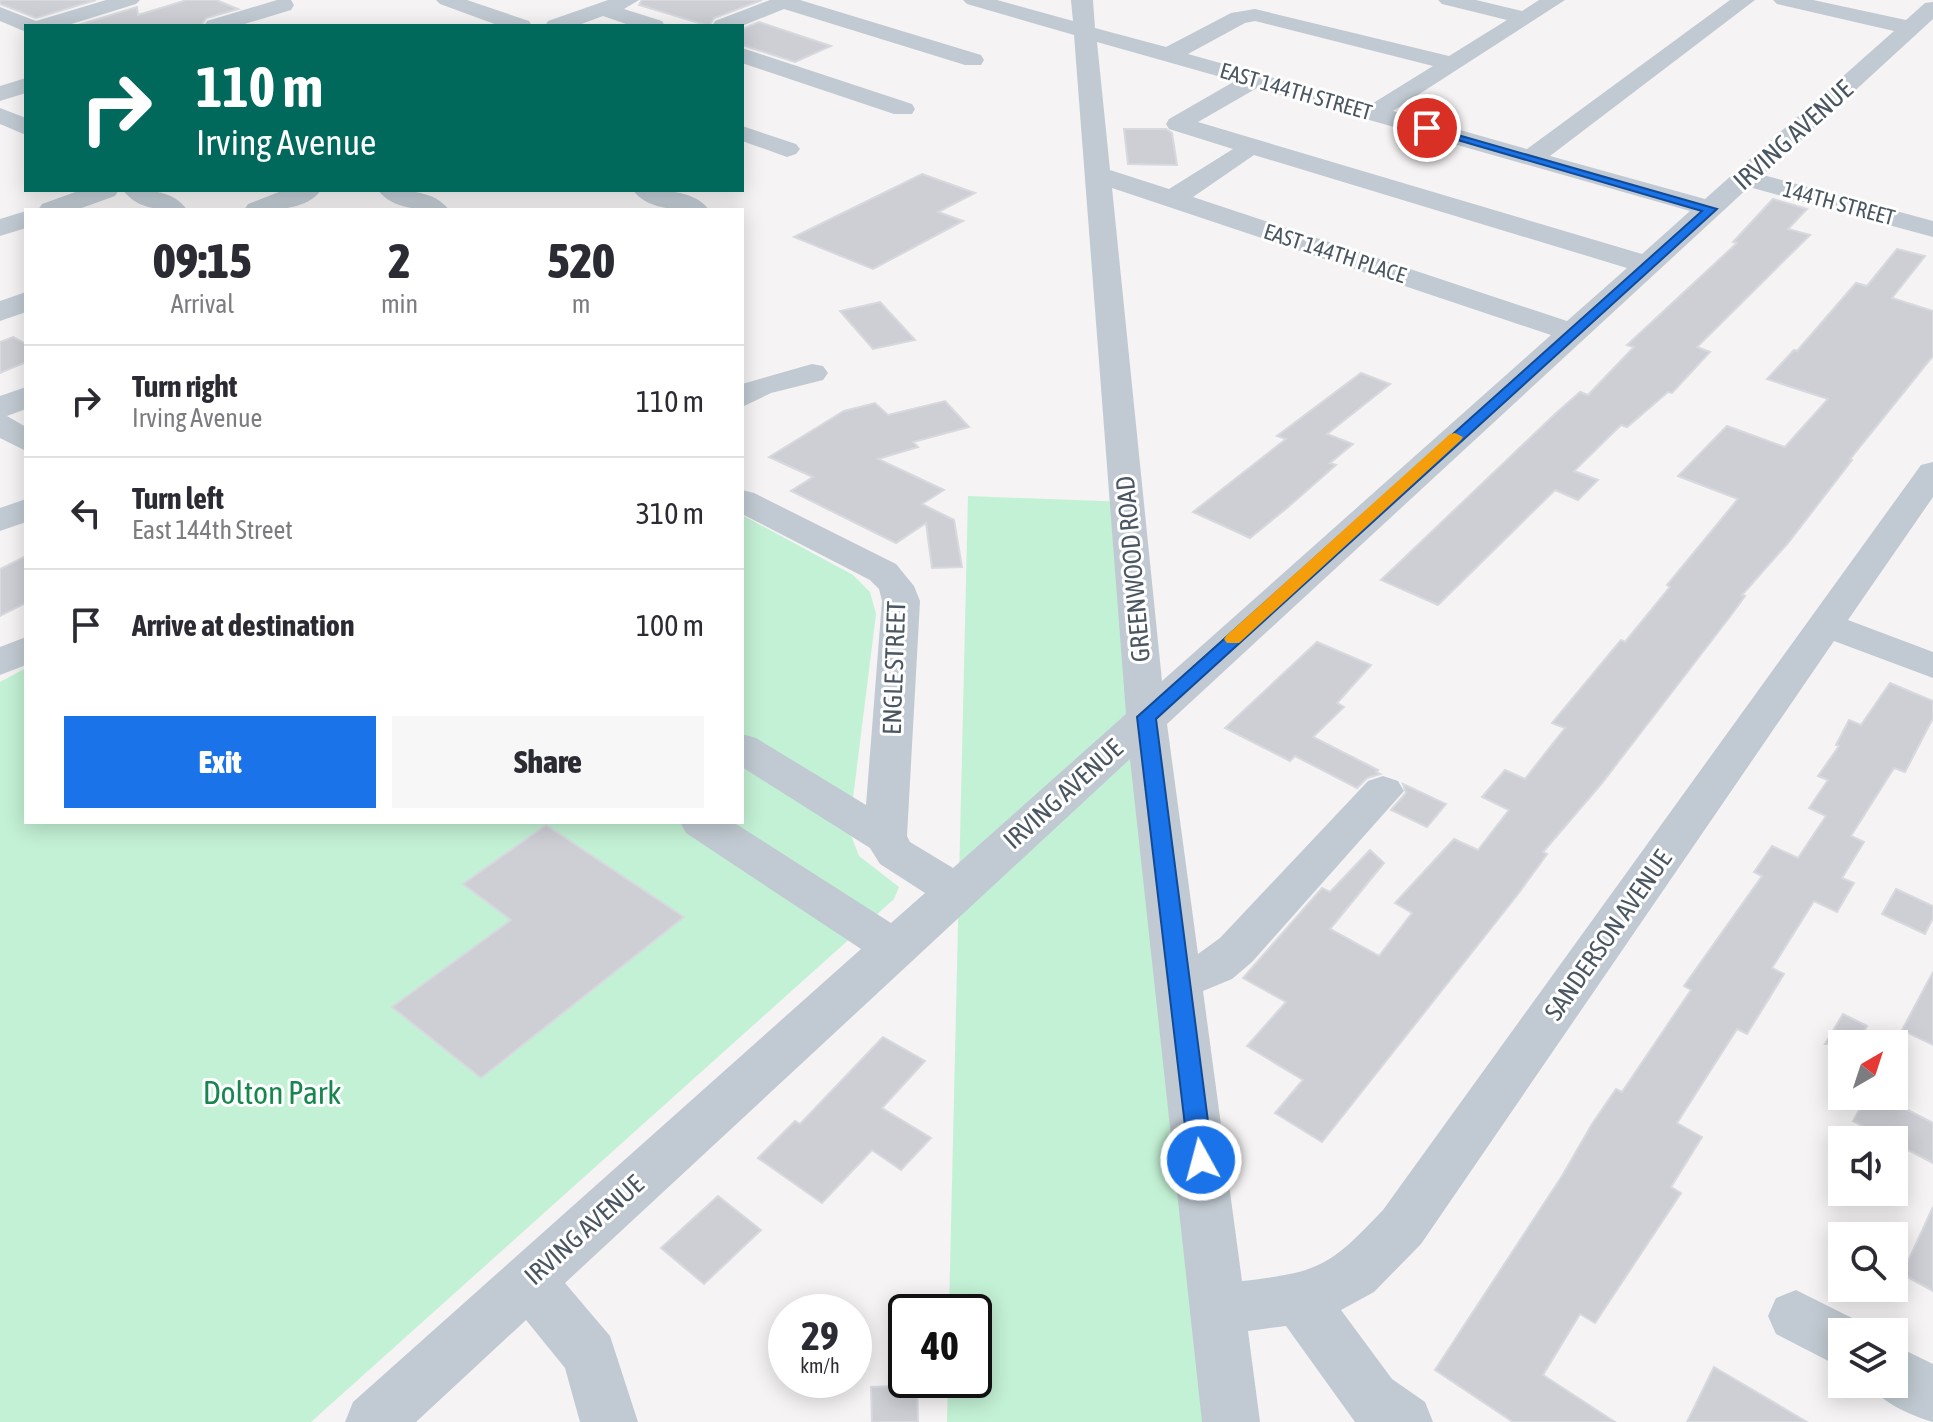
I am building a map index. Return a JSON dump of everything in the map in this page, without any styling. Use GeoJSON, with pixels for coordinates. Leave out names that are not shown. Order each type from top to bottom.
{"type":"FeatureCollection","features":[{"type":"Feature","properties":{"kind":"street"},"geometry":{"type":"LineString","coordinates":[[49,24],[129,0]]}},
{"type":"Feature","properties":{"kind":"street"},"geometry":{"type":"LineString","coordinates":[[447,0],[515,24]]}},
{"type":"Feature","properties":{"kind":"street"},"geometry":{"type":"LineString","coordinates":[[562,24],[628,0]]}},
{"type":"Feature","properties":{"kind":"street","name":"EAST 144TH STREET"},"geometry":{"type":"LineString","coordinates":[[974,0],[1027,7],[1085,9],[1168,55],[1711,209]]}},
{"type":"Feature","properties":{"kind":"street"},"geometry":{"type":"LineString","coordinates":[[1449,0],[1524,18]]}},
{"type":"Feature","properties":{"kind":"street"},"geometry":{"type":"LineString","coordinates":[[1374,113],[1554,0]]}},
{"type":"Feature","properties":{"kind":"street"},"geometry":{"type":"LineString","coordinates":[[1531,158],[1744,0]]}},
{"type":"Feature","properties":{"kind":"street"},"geometry":{"type":"LineString","coordinates":[[1784,0],[1922,18]]}},
{"type":"Feature","properties":{"kind":"street"},"geometry":{"type":"LineString","coordinates":[[728,24],[786,1],[973,60]]}},
{"type":"Feature","properties":{"kind":"street"},"geometry":{"type":"LineString","coordinates":[[221,24],[283,5]]}},
{"type":"Feature","properties":{"kind":"street"},"geometry":{"type":"LineString","coordinates":[[603,9],[648,24]]}},
{"type":"Feature","properties":{"kind":"street","name":"GREENWOOD ROAD"},"geometry":{"type":"LineString","coordinates":[[1085,9],[1146,717],[1231,1422]]}},
{"type":"Feature","properties":{"kind":"street"},"geometry":{"type":"LineString","coordinates":[[0,13],[25,24]]}},
{"type":"Feature","properties":{"kind":"street"},"geometry":{"type":"LineString","coordinates":[[1168,55],[1239,18],[1255,15],[1452,64]]}},
{"type":"Feature","properties":{"kind":"street","name":"IRVING AVENUE"},"geometry":{"type":"LineString","coordinates":[[374,1422],[1146,717],[1922,18]]}},
{"type":"Feature","properties":{"kind":"street"},"geometry":{"type":"LineString","coordinates":[[744,56],[903,109]]}},
{"type":"Feature","properties":{"kind":"street"},"geometry":{"type":"LineString","coordinates":[[1255,79],[1178,124],[1647,265]]}},
{"type":"Feature","properties":{"kind":"street"},"geometry":{"type":"LineString","coordinates":[[0,94],[24,86]]}},
{"type":"Feature","properties":{"kind":"street"},"geometry":{"type":"LineString","coordinates":[[0,115],[24,127]]}},
{"type":"Feature","properties":{"kind":"street"},"geometry":{"type":"LineString","coordinates":[[0,138],[24,129]]}},
{"type":"Feature","properties":{"kind":"street"},"geometry":{"type":"LineString","coordinates":[[744,134],[787,149]]}},
{"type":"Feature","properties":{"kind":"street"},"geometry":{"type":"LineString","coordinates":[[1172,199],[1242,154]]}},
{"type":"Feature","properties":{"kind":"street","name":"EAST 144TH PLACE"},"geometry":{"type":"LineString","coordinates":[[1099,175],[1572,332]]}},
{"type":"Feature","properties":{"kind":"street","name":"144TH STREET"},"geometry":{"type":"LineString","coordinates":[[1746,178],[1933,229]]}},
{"type":"Feature","properties":{"kind":"street"},"geometry":{"type":"LineString","coordinates":[[56,208],[100,192]]}},
{"type":"Feature","properties":{"kind":"street"},"geometry":{"type":"LineString","coordinates":[[140,192],[170,208]]}},
{"type":"Feature","properties":{"kind":"street"},"geometry":{"type":"LineString","coordinates":[[262,208],[303,192]]}},
{"type":"Feature","properties":{"kind":"street"},"geometry":{"type":"LineString","coordinates":[[396,192],[432,208]]}},
{"type":"Feature","properties":{"kind":"street"},"geometry":{"type":"LineString","coordinates":[[651,192],[691,208]]}},
{"type":"Feature","properties":{"kind":"street"},"geometry":{"type":"LineString","coordinates":[[0,228],[24,220]]}},
{"type":"Feature","properties":{"kind":"street"},"geometry":{"type":"LineString","coordinates":[[0,312],[24,302]]}},
{"type":"Feature","properties":{"kind":"street"},"geometry":{"type":"LineString","coordinates":[[744,396],[760,386],[812,373]]}},
{"type":"Feature","properties":{"kind":"street"},"geometry":{"type":"LineString","coordinates":[[0,408],[24,398]]}},
{"type":"Feature","properties":{"kind":"street"},"geometry":{"type":"LineString","coordinates":[[0,424],[24,440]]}},
{"type":"Feature","properties":{"kind":"street","name":"SANDERSON AVENUE"},"geometry":{"type":"LineString","coordinates":[[1219,1309],[1299,1298],[1339,1285],[1373,1258],[1402,1227],[1933,472]]}},
{"type":"Feature","properties":{"kind":"street","name":"ENGLE STREET"},"geometry":{"type":"LineString","coordinates":[[744,501],[883,572],[896,586],[901,601],[885,837]]}},
{"type":"Feature","properties":{"kind":"street"},"geometry":{"type":"LineString","coordinates":[[0,521],[24,510]]}},
{"type":"Feature","properties":{"kind":"street"},"geometry":{"type":"LineString","coordinates":[[1826,625],[1933,666]]}},
{"type":"Feature","properties":{"kind":"street"},"geometry":{"type":"LineString","coordinates":[[0,663],[24,650]]}},
{"type":"Feature","properties":{"kind":"street"},"geometry":{"type":"LineString","coordinates":[[744,749],[885,837],[895,853],[956,891]]}},
{"type":"Feature","properties":{"kind":"street"},"geometry":{"type":"LineString","coordinates":[[1179,981],[1215,966],[1236,950],[1383,791]]}},
{"type":"Feature","properties":{"kind":"street"},"geometry":{"type":"LineString","coordinates":[[704,824],[894,948]]}},
{"type":"Feature","properties":{"kind":"street"},"geometry":{"type":"LineString","coordinates":[[529,1281],[590,1355],[609,1422]]}},
{"type":"Feature","properties":{"kind":"street"},"geometry":{"type":"LineString","coordinates":[[1299,1298],[1371,1399],[1404,1422]]}},
{"type":"Feature","properties":{"kind":"street"},"geometry":{"type":"LineString","coordinates":[[1908,1380],[1933,1395]]}},
{"type":"Feature","properties":{"kind":"green space"},"geometry":{"type":"Polygon","coordinates":[[[968,496],[1128,502],[1220,1422],[947,1422],[948,1398],[992,1398],[992,1294],[949,1294],[968,496]]]}},
{"type":"Feature","properties":{"kind":"green space","name":"Dolton Park"},"geometry":{"type":"Polygon","coordinates":[[[744,516],[853,575],[870,592],[876,614],[849,830],[859,856],[899,887],[894,899],[311,1422],[0,1422],[0,682],[24,669],[24,824],[744,824],[744,516]]]}},
{"type":"Feature","properties":{"kind":"building"},"geometry":{"type":"Polygon","coordinates":[[[0,0],[96,0],[36,18],[0,4],[0,0]]]}},
{"type":"Feature","properties":{"kind":"building"},"geometry":{"type":"Polygon","coordinates":[[[187,0],[216,0],[238,9],[206,18],[202,24],[82,24],[137,7],[138,15],[187,0]]]}},
{"type":"Feature","properties":{"kind":"building"},"geometry":{"type":"Polygon","coordinates":[[[642,0],[762,0],[714,18],[710,24],[639,5],[642,0]]]}},
{"type":"Feature","properties":{"kind":"building"},"geometry":{"type":"Polygon","coordinates":[[[759,22],[831,46],[795,62],[744,46],[744,28],[759,22]]]}},
{"type":"Feature","properties":{"kind":"building"},"geometry":{"type":"Polygon","coordinates":[[[1124,129],[1166,129],[1172,133],[1177,165],[1128,164],[1124,129]]]}},
{"type":"Feature","properties":{"kind":"building"},"geometry":{"type":"Polygon","coordinates":[[[922,174],[975,193],[938,212],[963,221],[873,269],[794,237],[922,174]]]}},
{"type":"Feature","properties":{"kind":"building"},"geometry":{"type":"Polygon","coordinates":[[[1773,199],[1807,209],[1788,229],[1810,235],[1697,347],[1710,352],[1672,393],[1668,392],[1627,427],[1621,425],[1574,471],[1598,480],[1578,500],[1555,490],[1438,605],[1381,580],[1555,414],[1580,392],[1588,395],[1634,347],[1627,345],[1737,243],[1733,242],[1773,199]]]}},
{"type":"Feature","properties":{"kind":"building"},"geometry":{"type":"Polygon","coordinates":[[[1897,249],[1925,256],[1892,298],[1933,311],[1933,356],[1850,459],[1788,543],[1742,595],[1745,596],[1732,614],[1602,783],[1543,852],[1547,854],[1518,894],[1322,1142],[1275,1113],[1303,1080],[1247,1046],[1286,1002],[1243,978],[1322,888],[1330,892],[1370,850],[1384,863],[1330,929],[1379,956],[1412,913],[1395,903],[1454,839],[1478,850],[1509,810],[1482,797],[1505,770],[1525,779],[1565,728],[1552,723],[1621,640],[1625,642],[1738,499],[1678,476],[1727,426],[1785,447],[1828,399],[1767,379],[1794,350],[1797,351],[1856,283],[1867,286],[1897,249]]]}},
{"type":"Feature","properties":{"kind":"building"},"geometry":{"type":"Polygon","coordinates":[[[880,302],[915,340],[873,349],[840,311],[880,302]]]}},
{"type":"Feature","properties":{"kind":"building"},"geometry":{"type":"Polygon","coordinates":[[[13,337],[24,343],[24,363],[0,373],[0,342],[13,337]]]}},
{"type":"Feature","properties":{"kind":"building"},"geometry":{"type":"Polygon","coordinates":[[[1361,373],[1390,384],[1327,434],[1353,444],[1330,463],[1336,465],[1287,508],[1250,538],[1193,512],[1286,439],[1277,436],[1361,373]]]}},
{"type":"Feature","properties":{"kind":"building"},"geometry":{"type":"Polygon","coordinates":[[[945,401],[969,427],[913,442],[918,447],[878,459],[944,490],[922,504],[954,520],[962,567],[932,568],[926,523],[896,543],[791,491],[813,477],[769,457],[844,411],[875,403],[888,415],[945,401]]]}},
{"type":"Feature","properties":{"kind":"building"},"geometry":{"type":"Polygon","coordinates":[[[24,557],[24,604],[0,616],[0,569],[24,557]]]}},
{"type":"Feature","properties":{"kind":"building"},"geometry":{"type":"Polygon","coordinates":[[[1317,642],[1371,665],[1337,703],[1344,707],[1313,737],[1378,770],[1376,772],[1380,774],[1367,778],[1357,788],[1295,756],[1290,761],[1225,728],[1317,642]]]}},
{"type":"Feature","properties":{"kind":"building"},"geometry":{"type":"Polygon","coordinates":[[[1890,683],[1933,701],[1933,718],[1905,772],[1894,768],[1851,836],[1864,842],[1842,878],[1854,883],[1837,912],[1814,901],[1772,968],[1784,974],[1747,1034],[1737,1029],[1677,1123],[1702,1137],[1671,1187],[1681,1193],[1595,1323],[1580,1314],[1543,1375],[1615,1422],[1513,1422],[1435,1370],[1562,1176],[1592,1124],[1616,1089],[1622,1092],[1691,990],[1684,986],[1762,876],[1754,872],[1772,846],[1798,858],[1826,816],[1809,808],[1828,780],[1818,776],[1839,746],[1836,745],[1849,720],[1861,725],[1890,683]]]}},
{"type":"Feature","properties":{"kind":"building"},"geometry":{"type":"Polygon","coordinates":[[[1403,784],[1446,804],[1427,827],[1391,810],[1406,793],[1403,784]]]}},
{"type":"Feature","properties":{"kind":"building"},"geometry":{"type":"Polygon","coordinates":[[[546,825],[684,917],[481,1078],[392,1007],[511,920],[463,884],[546,825]]]}},
{"type":"Feature","properties":{"kind":"building"},"geometry":{"type":"Polygon","coordinates":[[[1896,889],[1933,906],[1933,918],[1925,934],[1882,914],[1896,889]]]}},
{"type":"Feature","properties":{"kind":"building"},"geometry":{"type":"Polygon","coordinates":[[[1933,972],[1933,1045],[1908,1033],[1908,1030],[1902,1030],[1933,972]]]}},
{"type":"Feature","properties":{"kind":"building"},"geometry":{"type":"Polygon","coordinates":[[[1843,1014],[1867,1026],[1865,1030],[1833,1030],[1843,1014]]]}},
{"type":"Feature","properties":{"kind":"building"},"geometry":{"type":"Polygon","coordinates":[[[883,1037],[925,1061],[882,1108],[931,1138],[901,1170],[872,1150],[822,1203],[758,1158],[795,1121],[800,1124],[883,1037]]]}},
{"type":"Feature","properties":{"kind":"building"},"geometry":{"type":"Polygon","coordinates":[[[1859,1110],[1908,1110],[1933,1123],[1933,1163],[1908,1150],[1908,1126],[1863,1126],[1853,1121],[1859,1110]]]}},
{"type":"Feature","properties":{"kind":"building"},"geometry":{"type":"Polygon","coordinates":[[[718,1196],[761,1230],[704,1284],[661,1248],[718,1196]]]}},
{"type":"Feature","properties":{"kind":"building"},"geometry":{"type":"Polygon","coordinates":[[[1933,1207],[1933,1291],[1908,1277],[1908,1261],[1933,1207]]]}},
{"type":"Feature","properties":{"kind":"building"},"geometry":{"type":"Polygon","coordinates":[[[1714,1367],[1807,1422],[1687,1422],[1714,1367]]]}},
{"type":"Feature","properties":{"kind":"building"},"geometry":{"type":"Polygon","coordinates":[[[888,1386],[888,1398],[917,1398],[918,1422],[872,1422],[872,1387],[888,1386]]]}},
{"type":"Feature","properties":{"kind":"slow traffic"},"geometry":{"type":"LineString","coordinates":[[1233,639],[1455,437]]}},
{"type":"Feature","properties":{"kind":"route"},"geometry":{"type":"LineString","coordinates":[[1201,1160],[1146,717],[1711,209],[1427,128]]}}]}
